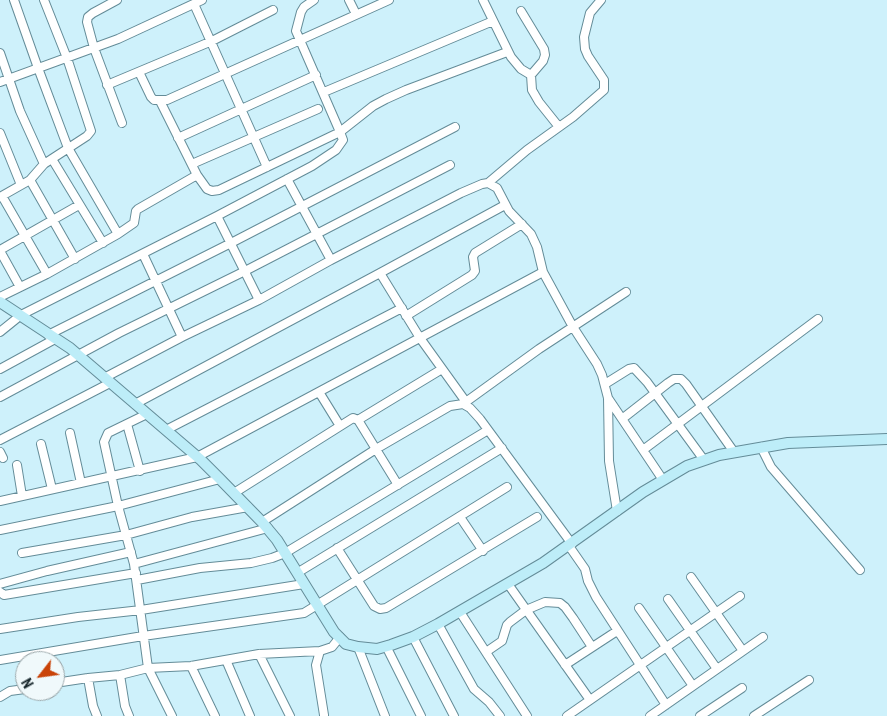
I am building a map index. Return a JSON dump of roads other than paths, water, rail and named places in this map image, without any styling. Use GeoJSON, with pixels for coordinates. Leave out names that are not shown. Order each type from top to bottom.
{"type":"FeatureCollection","features":[{"type":"Feature","properties":{"kind":"main road"},"geometry":{"type":"LineString","coordinates":[[0,302],[78,355],[220,479],[265,525],[298,573],[334,632],[346,644],[358,647],[377,649],[413,637],[460,612],[570,545],[617,511],[687,466],[734,452],[788,443],[887,439]]}},
{"type":"Feature","properties":{"kind":"street"},"geometry":{"type":"LineString","coordinates":[[14,0],[68,148],[118,234]]}},
{"type":"Feature","properties":{"kind":"street"},"geometry":{"type":"LineString","coordinates":[[44,0],[67,58],[91,131],[87,136],[44,164],[30,180],[1,196],[47,274]]}},
{"type":"Feature","properties":{"kind":"street"},"geometry":{"type":"LineString","coordinates":[[117,0],[93,12],[88,17],[87,22],[94,48],[122,123]]}},
{"type":"Feature","properties":{"kind":"street"},"geometry":{"type":"LineString","coordinates":[[0,332],[21,315],[218,216],[312,166],[336,150],[343,140],[324,92],[296,31],[301,12],[304,7],[314,0]]}},
{"type":"Feature","properties":{"kind":"street"},"geometry":{"type":"LineString","coordinates":[[349,0],[356,14]]}},
{"type":"Feature","properties":{"kind":"street"},"geometry":{"type":"LineString","coordinates":[[138,72],[150,97],[154,100],[166,100],[389,0]]}},
{"type":"Feature","properties":{"kind":"street"},"geometry":{"type":"LineString","coordinates":[[483,0],[507,52],[516,64],[531,75]]}},
{"type":"Feature","properties":{"kind":"street"},"geometry":{"type":"LineString","coordinates":[[0,440],[182,337],[259,300],[331,260],[461,193],[488,183],[597,96],[605,87],[604,80],[585,49],[584,37],[590,13],[601,0]]}},
{"type":"Feature","properties":{"kind":"street"},"geometry":{"type":"LineString","coordinates":[[0,82],[140,30],[198,2],[212,41],[267,167]]}},
{"type":"Feature","properties":{"kind":"street"},"geometry":{"type":"LineString","coordinates":[[107,84],[212,41],[273,10]]}},
{"type":"Feature","properties":{"kind":"street"},"geometry":{"type":"LineString","coordinates":[[521,11],[544,49],[545,55],[543,61],[531,75],[530,82],[535,96],[559,127]]}},
{"type":"Feature","properties":{"kind":"street"},"geometry":{"type":"LineString","coordinates":[[324,92],[492,21]]}},
{"type":"Feature","properties":{"kind":"street"},"geometry":{"type":"LineString","coordinates":[[160,101],[197,175],[206,189],[212,191],[219,190],[340,132],[373,106],[406,90],[507,52]]}},
{"type":"Feature","properties":{"kind":"street"},"geometry":{"type":"LineString","coordinates":[[0,53],[20,110],[44,164]]}},
{"type":"Feature","properties":{"kind":"street"},"geometry":{"type":"LineString","coordinates":[[178,138],[316,75]]}},
{"type":"Feature","properties":{"kind":"street"},"geometry":{"type":"LineString","coordinates":[[192,164],[318,109]]}},
{"type":"Feature","properties":{"kind":"street"},"geometry":{"type":"LineString","coordinates":[[0,369],[52,337],[157,280],[455,127]]}},
{"type":"Feature","properties":{"kind":"street"},"geometry":{"type":"LineString","coordinates":[[0,133],[21,186]]}},
{"type":"Feature","properties":{"kind":"street"},"geometry":{"type":"LineString","coordinates":[[52,159],[103,243]]}},
{"type":"Feature","properties":{"kind":"street"},"geometry":{"type":"LineString","coordinates":[[0,397],[78,355],[450,165]]}},
{"type":"Feature","properties":{"kind":"street"},"geometry":{"type":"LineString","coordinates":[[0,297],[47,274],[118,234],[134,223],[138,209],[197,175]]}},
{"type":"Feature","properties":{"kind":"street"},"geometry":{"type":"LineString","coordinates":[[287,179],[331,260]]}},
{"type":"Feature","properties":{"kind":"street"},"geometry":{"type":"LineString","coordinates":[[30,180],[75,259]]}},
{"type":"Feature","properties":{"kind":"street"},"geometry":{"type":"LineString","coordinates":[[488,183],[497,188],[512,216],[531,234],[537,247],[543,272],[573,327],[597,364],[605,384],[608,398],[610,461],[617,511]]}},
{"type":"Feature","properties":{"kind":"street"},"geometry":{"type":"LineString","coordinates":[[20,287],[0,251],[79,204]]}},
{"type":"Feature","properties":{"kind":"street"},"geometry":{"type":"LineString","coordinates":[[136,404],[505,205]]}},
{"type":"Feature","properties":{"kind":"street"},"geometry":{"type":"LineString","coordinates":[[218,216],[259,300]]}},
{"type":"Feature","properties":{"kind":"street"},"geometry":{"type":"LineString","coordinates":[[166,430],[404,312],[472,275],[475,271],[473,257],[475,253],[522,224]]}},
{"type":"Feature","properties":{"kind":"street"},"geometry":{"type":"LineString","coordinates":[[143,254],[157,280],[182,337]]}},
{"type":"Feature","properties":{"kind":"street"},"geometry":{"type":"LineString","coordinates":[[0,501],[197,457],[543,272]]}},
{"type":"Feature","properties":{"kind":"street"},"geometry":{"type":"LineString","coordinates":[[380,274],[420,338],[465,403],[502,448],[570,545],[585,569],[591,588],[640,666],[663,710]]}},
{"type":"Feature","properties":{"kind":"street"},"geometry":{"type":"LineString","coordinates":[[134,564],[265,525],[376,449],[450,406],[465,403],[539,349],[626,292]]}},
{"type":"Feature","properties":{"kind":"street"},"geometry":{"type":"LineString","coordinates":[[643,450],[818,319]]}},
{"type":"Feature","properties":{"kind":"street"},"geometry":{"type":"LineString","coordinates":[[605,384],[629,369],[634,368],[655,392],[704,460]]}},
{"type":"Feature","properties":{"kind":"street"},"geometry":{"type":"LineString","coordinates":[[358,420],[442,370]]}},
{"type":"Feature","properties":{"kind":"street"},"geometry":{"type":"LineString","coordinates":[[622,419],[668,382],[680,379],[686,384],[734,452]]}},
{"type":"Feature","properties":{"kind":"street"},"geometry":{"type":"LineString","coordinates":[[319,392],[340,426]]}},
{"type":"Feature","properties":{"kind":"street"},"geometry":{"type":"LineString","coordinates":[[608,398],[663,480]]}},
{"type":"Feature","properties":{"kind":"street"},"geometry":{"type":"LineString","coordinates":[[147,414],[108,433],[104,442],[118,506],[134,564],[148,668],[172,716]]}},
{"type":"Feature","properties":{"kind":"street"},"geometry":{"type":"LineString","coordinates":[[234,493],[353,418],[358,420],[398,485]]}},
{"type":"Feature","properties":{"kind":"street"},"geometry":{"type":"LineString","coordinates":[[127,424],[140,470]]}},
{"type":"Feature","properties":{"kind":"street"},"geometry":{"type":"LineString","coordinates":[[0,592],[4,594],[250,563],[272,558],[285,553],[488,430]]}},
{"type":"Feature","properties":{"kind":"street"},"geometry":{"type":"LineString","coordinates":[[70,433],[80,483]]}},
{"type":"Feature","properties":{"kind":"street"},"geometry":{"type":"LineString","coordinates":[[41,444],[52,489]]}},
{"type":"Feature","properties":{"kind":"street"},"geometry":{"type":"LineString","coordinates":[[761,447],[771,467],[860,570]]}},
{"type":"Feature","properties":{"kind":"street"},"geometry":{"type":"LineString","coordinates":[[298,573],[502,448]]}},
{"type":"Feature","properties":{"kind":"street"},"geometry":{"type":"LineString","coordinates":[[17,465],[22,496]]}},
{"type":"Feature","properties":{"kind":"street"},"geometry":{"type":"LineString","coordinates":[[0,530],[118,506],[220,479]]}},
{"type":"Feature","properties":{"kind":"street"},"geometry":{"type":"LineString","coordinates":[[0,660],[144,636],[304,613],[507,487]]}},
{"type":"Feature","properties":{"kind":"street"},"geometry":{"type":"LineString","coordinates":[[22,553],[126,535],[192,517],[248,507]]}},
{"type":"Feature","properties":{"kind":"street"},"geometry":{"type":"LineString","coordinates":[[460,517],[483,551]]}},
{"type":"Feature","properties":{"kind":"street"},"geometry":{"type":"LineString","coordinates":[[337,548],[374,606],[380,609],[386,608],[537,517]]}},
{"type":"Feature","properties":{"kind":"street"},"geometry":{"type":"LineString","coordinates":[[0,584],[130,552]]}},
{"type":"Feature","properties":{"kind":"street"},"geometry":{"type":"LineString","coordinates":[[691,577],[743,651]]}},
{"type":"Feature","properties":{"kind":"street"},"geometry":{"type":"LineString","coordinates":[[0,629],[141,610],[304,584]]}},
{"type":"Feature","properties":{"kind":"street"},"geometry":{"type":"LineString","coordinates":[[508,584],[590,700]]}},
{"type":"Feature","properties":{"kind":"street"},"geometry":{"type":"LineString","coordinates":[[567,716],[740,596]]}},
{"type":"Feature","properties":{"kind":"street"},"geometry":{"type":"LineString","coordinates":[[668,599],[717,670]]}},
{"type":"Feature","properties":{"kind":"street"},"geometry":{"type":"LineString","coordinates":[[486,652],[502,641],[507,625],[526,610],[545,602],[560,603],[573,618],[592,647]]}},
{"type":"Feature","properties":{"kind":"street"},"geometry":{"type":"LineString","coordinates":[[639,608],[692,686]]}},
{"type":"Feature","properties":{"kind":"street"},"geometry":{"type":"LineString","coordinates":[[460,612],[525,715]]}},
{"type":"Feature","properties":{"kind":"street"},"geometry":{"type":"LineString","coordinates":[[438,624],[474,689],[489,702],[500,716]]}},
{"type":"Feature","properties":{"kind":"street"},"geometry":{"type":"LineString","coordinates":[[565,665],[617,631]]}},
{"type":"Feature","properties":{"kind":"street"},"geometry":{"type":"LineString","coordinates":[[413,637],[454,716]]}},
{"type":"Feature","properties":{"kind":"street"},"geometry":{"type":"LineString","coordinates":[[650,716],[663,710],[692,686],[763,637]]}},
{"type":"Feature","properties":{"kind":"street"},"geometry":{"type":"LineString","coordinates":[[65,682],[120,675],[148,668],[191,666],[259,654],[320,651],[332,647],[340,638]]}},
{"type":"Feature","properties":{"kind":"street"},"geometry":{"type":"LineString","coordinates":[[386,646],[421,716]]}},
{"type":"Feature","properties":{"kind":"street"},"geometry":{"type":"LineString","coordinates":[[358,647],[385,716]]}},
{"type":"Feature","properties":{"kind":"street"},"geometry":{"type":"LineString","coordinates":[[320,651],[316,666],[322,716]]}},
{"type":"Feature","properties":{"kind":"street"},"geometry":{"type":"LineString","coordinates":[[259,654],[290,716]]}},
{"type":"Feature","properties":{"kind":"street"},"geometry":{"type":"LineString","coordinates":[[226,660],[250,716]]}},
{"type":"Feature","properties":{"kind":"street"},"geometry":{"type":"LineString","coordinates":[[191,666],[215,716]]}},
{"type":"Feature","properties":{"kind":"street"},"geometry":{"type":"LineString","coordinates":[[120,675],[125,706],[129,716]]}},
{"type":"Feature","properties":{"kind":"street"},"geometry":{"type":"LineString","coordinates":[[88,678],[93,706],[97,716]]}},
{"type":"Feature","properties":{"kind":"street"},"geometry":{"type":"LineString","coordinates":[[754,716],[809,680]]}},
{"type":"Feature","properties":{"kind":"street"},"geometry":{"type":"LineString","coordinates":[[700,716],[742,688]]}},
{"type":"Feature","properties":{"kind":"street"},"geometry":{"type":"LineString","coordinates":[[0,697],[15,690]]}}]}
